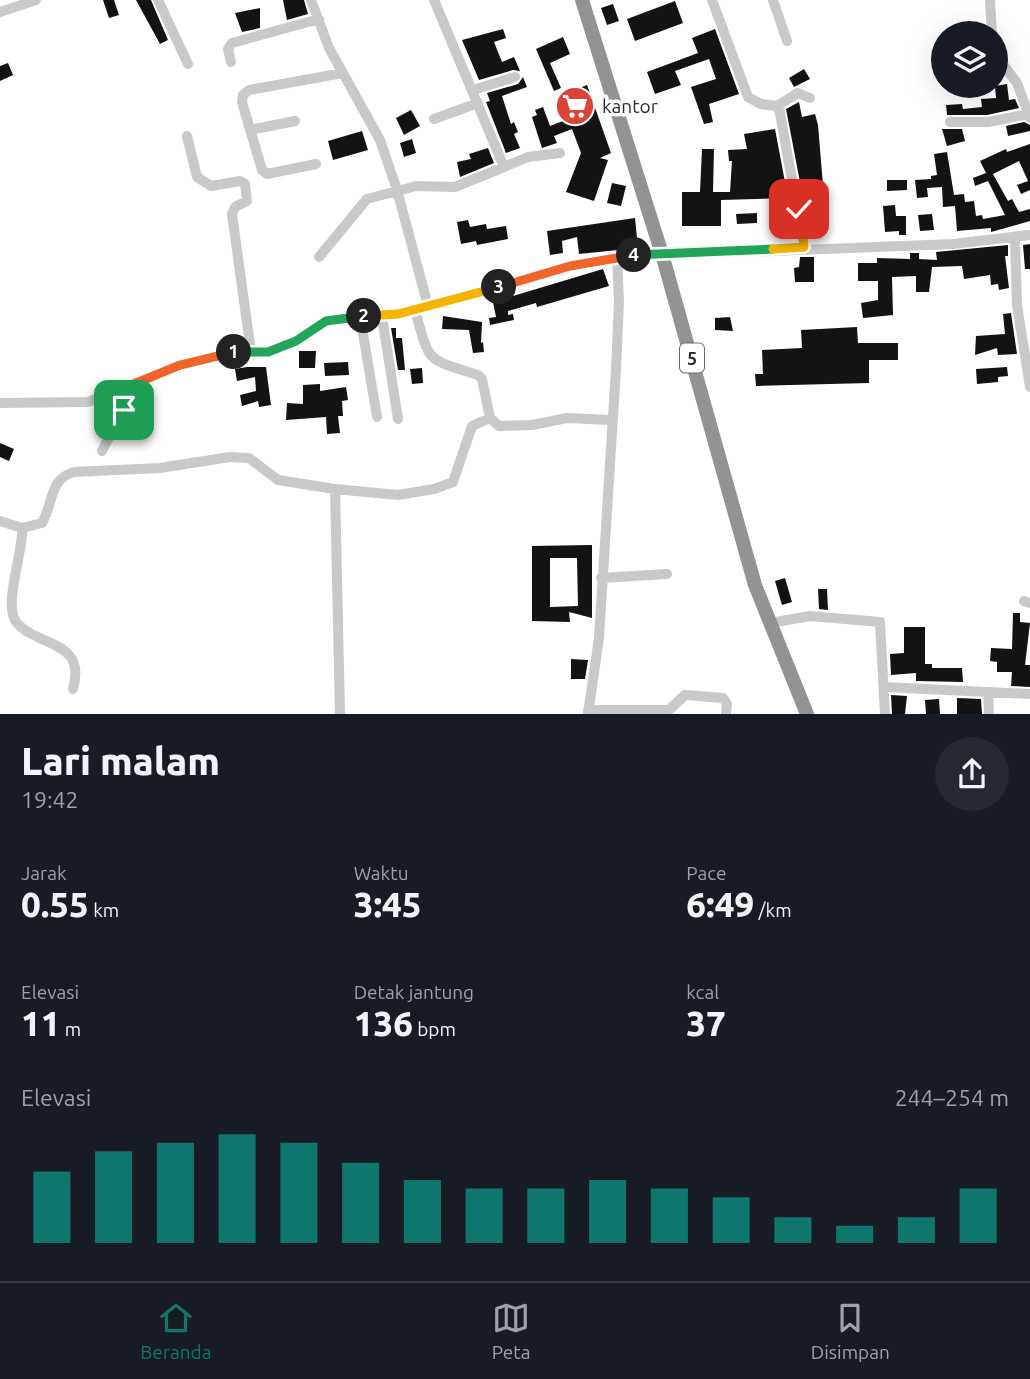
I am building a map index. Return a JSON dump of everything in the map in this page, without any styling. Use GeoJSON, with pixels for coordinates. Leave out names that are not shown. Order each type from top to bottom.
{"type":"FeatureCollection","features":[{"type":"Feature","properties":{"kind":"highway","name":"5"},"geometry":{"type":"LineString","coordinates":[[582,0],[662,254],[748,559],[807,714]]}},
{"type":"Feature","properties":{"kind":"street"},"geometry":{"type":"LineString","coordinates":[[0,12],[36,0]]}},
{"type":"Feature","properties":{"kind":"street"},"geometry":{"type":"LineString","coordinates":[[158,0],[188,64]]}},
{"type":"Feature","properties":{"kind":"street"},"geometry":{"type":"LineString","coordinates":[[311,0],[343,73],[380,140],[397,190],[428,306]]}},
{"type":"Feature","properties":{"kind":"street"},"geometry":{"type":"LineString","coordinates":[[434,0],[504,167]]}},
{"type":"Feature","properties":{"kind":"street"},"geometry":{"type":"LineString","coordinates":[[712,0],[748,97],[761,104],[777,106],[798,93],[810,98]]}},
{"type":"Feature","properties":{"kind":"street"},"geometry":{"type":"LineString","coordinates":[[773,0],[787,41]]}},
{"type":"Feature","properties":{"kind":"street"},"geometry":{"type":"LineString","coordinates":[[990,0],[991,21]]}},
{"type":"Feature","properties":{"kind":"street"},"geometry":{"type":"LineString","coordinates":[[231,62],[228,49],[232,43],[318,19]]}},
{"type":"Feature","properties":{"kind":"street"},"geometry":{"type":"LineString","coordinates":[[950,122],[988,122],[1029,116],[1017,83],[1008,71]]}},
{"type":"Feature","properties":{"kind":"street"},"geometry":{"type":"LineString","coordinates":[[316,164],[267,174],[262,170],[242,102],[243,95],[249,90],[343,73]]}},
{"type":"Feature","properties":{"kind":"street"},"geometry":{"type":"LineString","coordinates":[[473,90],[515,77]]}},
{"type":"Feature","properties":{"kind":"street"},"geometry":{"type":"LineString","coordinates":[[434,119],[478,103]]}},
{"type":"Feature","properties":{"kind":"street"},"geometry":{"type":"LineString","coordinates":[[777,106],[799,209],[804,247]]}},
{"type":"Feature","properties":{"kind":"street"},"geometry":{"type":"LineString","coordinates":[[250,130],[295,121]]}},
{"type":"Feature","properties":{"kind":"street"},"geometry":{"type":"LineString","coordinates":[[187,136],[197,177],[211,186],[240,181],[245,184],[247,201],[235,206],[232,214],[251,352]]}},
{"type":"Feature","properties":{"kind":"street"},"geometry":{"type":"LineString","coordinates":[[320,257],[367,199],[416,186],[455,187],[528,157],[560,153]]}},
{"type":"Feature","properties":{"kind":"street"},"geometry":{"type":"LineString","coordinates":[[0,403],[88,402],[180,365],[234,352],[280,348],[326,321],[360,316],[382,317],[415,310],[570,266],[617,257],[804,247],[953,244],[1030,236]]}},
{"type":"Feature","properties":{"kind":"street"},"geometry":{"type":"LineString","coordinates":[[1015,237],[1030,387]]}},
{"type":"Feature","properties":{"kind":"street"},"geometry":{"type":"LineString","coordinates":[[617,257],[619,324],[599,638],[588,712],[669,709],[685,695],[723,698],[727,704],[726,714]]}},
{"type":"Feature","properties":{"kind":"street"},"geometry":{"type":"LineString","coordinates":[[415,310],[426,351],[433,361],[478,374],[482,379],[490,418],[499,426],[509,427],[567,418],[612,419]]}},
{"type":"Feature","properties":{"kind":"street"},"geometry":{"type":"LineString","coordinates":[[360,316],[377,417]]}},
{"type":"Feature","properties":{"kind":"street"},"geometry":{"type":"LineString","coordinates":[[382,317],[398,419]]}},
{"type":"Feature","properties":{"kind":"street"},"geometry":{"type":"LineString","coordinates":[[102,451],[124,410],[124,388]]}},
{"type":"Feature","properties":{"kind":"street"},"geometry":{"type":"LineString","coordinates":[[0,521],[22,528],[42,523],[50,510],[55,484],[61,475],[160,468],[230,457],[249,458],[278,480],[335,489],[397,495],[433,489],[453,482],[472,426],[490,418]]}},
{"type":"Feature","properties":{"kind":"street"},"geometry":{"type":"LineString","coordinates":[[335,489],[340,714]]}},
{"type":"Feature","properties":{"kind":"street"},"geometry":{"type":"LineString","coordinates":[[22,528],[23,540],[12,601],[13,617],[23,628],[60,647],[69,656],[76,669],[73,689]]}},
{"type":"Feature","properties":{"kind":"street"},"geometry":{"type":"LineString","coordinates":[[601,578],[667,575]]}},
{"type":"Feature","properties":{"kind":"street"},"geometry":{"type":"LineString","coordinates":[[770,622],[810,616],[880,622],[885,714]]}},
{"type":"Feature","properties":{"kind":"street"},"geometry":{"type":"LineString","coordinates":[[884,687],[1030,694]]}},
{"type":"Feature","properties":{"kind":"street"},"geometry":{"type":"LineString","coordinates":[[988,692],[989,714]]}},
{"type":"Feature","properties":{"kind":"building"},"geometry":{"type":"Polygon","coordinates":[[[103,0],[114,0],[119,15],[109,18],[103,0]]]}},
{"type":"Feature","properties":{"kind":"building"},"geometry":{"type":"Polygon","coordinates":[[[136,0],[151,0],[168,40],[160,44],[136,0]]]}},
{"type":"Feature","properties":{"kind":"building"},"geometry":{"type":"Polygon","coordinates":[[[283,0],[304,0],[308,14],[287,20],[283,0]]]}},
{"type":"Feature","properties":{"kind":"building"},"geometry":{"type":"Polygon","coordinates":[[[675,1],[683,23],[635,41],[627,19],[675,1]]]}},
{"type":"Feature","properties":{"kind":"building"},"geometry":{"type":"Polygon","coordinates":[[[613,4],[619,21],[607,25],[601,8],[613,4]]]}},
{"type":"Feature","properties":{"kind":"building"},"geometry":{"type":"Polygon","coordinates":[[[260,8],[260,28],[242,32],[235,13],[260,8]]]}},
{"type":"Feature","properties":{"kind":"building"},"geometry":{"type":"Polygon","coordinates":[[[503,29],[506,38],[494,42],[502,62],[514,57],[520,71],[513,70],[479,80],[462,40],[503,29]]]}},
{"type":"Feature","properties":{"kind":"building"},"geometry":{"type":"Polygon","coordinates":[[[715,29],[739,94],[709,104],[713,122],[704,124],[691,87],[716,79],[709,59],[675,71],[681,85],[655,94],[647,72],[698,53],[692,38],[715,29]]]}},
{"type":"Feature","properties":{"kind":"building"},"geometry":{"type":"Polygon","coordinates":[[[563,37],[570,54],[550,63],[561,88],[554,91],[536,49],[563,37]]]}},
{"type":"Feature","properties":{"kind":"building"},"geometry":{"type":"Polygon","coordinates":[[[8,63],[13,75],[0,81],[0,66],[8,63]]]}},
{"type":"Feature","properties":{"kind":"building"},"geometry":{"type":"Polygon","coordinates":[[[804,69],[810,79],[794,87],[789,78],[804,69]]]}},
{"type":"Feature","properties":{"kind":"building"},"geometry":{"type":"Polygon","coordinates":[[[523,77],[527,87],[502,96],[511,124],[514,122],[518,132],[514,134],[520,148],[506,153],[486,102],[490,101],[487,93],[518,84],[523,77]]]}},
{"type":"Feature","properties":{"kind":"building"},"geometry":{"type":"Polygon","coordinates":[[[587,85],[611,153],[600,158],[608,160],[594,201],[566,192],[581,153],[572,129],[554,136],[557,143],[542,148],[532,117],[537,115],[535,110],[543,107],[550,126],[568,119],[558,96],[587,85]]]}},
{"type":"Feature","properties":{"kind":"building"},"geometry":{"type":"Polygon","coordinates":[[[1008,92],[1009,100],[1015,99],[1019,108],[987,115],[947,115],[946,105],[962,104],[963,109],[982,107],[981,99],[1008,98],[1008,92]]]}},
{"type":"Feature","properties":{"kind":"building"},"geometry":{"type":"Polygon","coordinates":[[[799,102],[802,117],[815,114],[818,125],[827,233],[812,234],[809,202],[804,203],[786,109],[799,102]]]}},
{"type":"Feature","properties":{"kind":"building"},"geometry":{"type":"Polygon","coordinates":[[[411,110],[420,126],[404,135],[396,118],[411,110]]]}},
{"type":"Feature","properties":{"kind":"building"},"geometry":{"type":"Polygon","coordinates":[[[1024,122],[1030,125],[1030,131],[1008,136],[1006,126],[1024,122]]]}},
{"type":"Feature","properties":{"kind":"building"},"geometry":{"type":"Polygon","coordinates":[[[775,129],[788,198],[721,200],[721,226],[682,226],[682,192],[700,192],[702,149],[714,149],[713,192],[730,192],[732,161],[729,161],[728,150],[747,149],[744,134],[775,129]]]}},
{"type":"Feature","properties":{"kind":"building"},"geometry":{"type":"Polygon","coordinates":[[[942,129],[962,129],[965,141],[947,146],[942,129]]]}},
{"type":"Feature","properties":{"kind":"building"},"geometry":{"type":"Polygon","coordinates":[[[362,131],[368,150],[333,160],[328,141],[362,131]]]}},
{"type":"Feature","properties":{"kind":"building"},"geometry":{"type":"Polygon","coordinates":[[[412,139],[416,153],[404,157],[400,143],[412,139]]]}},
{"type":"Feature","properties":{"kind":"building"},"geometry":{"type":"Polygon","coordinates":[[[1030,144],[1030,190],[1021,194],[1017,185],[1028,181],[1019,161],[993,174],[1008,201],[1012,199],[1019,212],[1030,209],[1030,221],[991,232],[991,228],[957,231],[955,206],[943,207],[942,187],[927,188],[928,197],[917,198],[915,180],[931,179],[931,176],[937,175],[934,154],[947,152],[954,195],[964,194],[965,202],[974,201],[976,216],[982,215],[983,219],[1005,215],[988,181],[975,186],[973,178],[986,173],[980,161],[1006,149],[1007,152],[1030,144]]]}},
{"type":"Feature","properties":{"kind":"building"},"geometry":{"type":"Polygon","coordinates":[[[488,148],[494,163],[460,177],[457,162],[471,159],[469,154],[488,148]]]}},
{"type":"Feature","properties":{"kind":"building"},"geometry":{"type":"Polygon","coordinates":[[[887,180],[907,180],[907,190],[887,191],[887,180]]]}},
{"type":"Feature","properties":{"kind":"building"},"geometry":{"type":"Polygon","coordinates":[[[612,183],[626,186],[621,206],[607,203],[612,183]]]}},
{"type":"Feature","properties":{"kind":"building"},"geometry":{"type":"Polygon","coordinates":[[[895,205],[896,216],[906,216],[906,235],[899,235],[899,231],[885,232],[883,206],[895,205]]]}},
{"type":"Feature","properties":{"kind":"building"},"geometry":{"type":"Polygon","coordinates":[[[757,213],[757,223],[737,224],[736,214],[757,213]]]}},
{"type":"Feature","properties":{"kind":"building"},"geometry":{"type":"Polygon","coordinates":[[[932,214],[934,230],[920,231],[918,215],[932,214]]]}},
{"type":"Feature","properties":{"kind":"building"},"geometry":{"type":"Polygon","coordinates":[[[635,218],[638,248],[579,254],[577,237],[562,241],[563,253],[550,255],[547,231],[635,218]]]}},
{"type":"Feature","properties":{"kind":"building"},"geometry":{"type":"Polygon","coordinates":[[[468,220],[470,227],[486,224],[487,229],[506,226],[508,239],[477,245],[476,241],[461,244],[457,222],[468,220]]]}},
{"type":"Feature","properties":{"kind":"building"},"geometry":{"type":"Polygon","coordinates":[[[1030,244],[1030,269],[1025,269],[1023,245],[1030,244]]]}},
{"type":"Feature","properties":{"kind":"building"},"geometry":{"type":"Polygon","coordinates":[[[1008,245],[1008,256],[1005,256],[1009,288],[999,290],[998,284],[991,285],[990,275],[964,279],[962,266],[932,267],[929,292],[916,292],[916,276],[892,277],[893,315],[863,318],[861,303],[878,300],[878,281],[858,281],[858,263],[877,263],[877,258],[910,259],[910,253],[919,253],[919,259],[937,260],[936,252],[1008,245]]]}},
{"type":"Feature","properties":{"kind":"building"},"geometry":{"type":"Polygon","coordinates":[[[800,257],[814,257],[814,282],[795,282],[794,268],[799,267],[800,257]]]}},
{"type":"Feature","properties":{"kind":"building"},"geometry":{"type":"Polygon","coordinates":[[[603,269],[609,286],[537,307],[536,303],[508,311],[508,315],[513,314],[514,320],[490,325],[489,318],[496,317],[493,302],[603,269]]]}},
{"type":"Feature","properties":{"kind":"building"},"geometry":{"type":"Polygon","coordinates":[[[1011,313],[1017,354],[998,355],[997,348],[975,355],[976,336],[1005,334],[1003,314],[1011,313]]]}},
{"type":"Feature","properties":{"kind":"building"},"geometry":{"type":"Polygon","coordinates":[[[443,316],[482,322],[481,343],[483,342],[484,352],[473,353],[469,330],[442,329],[443,316]]]}},
{"type":"Feature","properties":{"kind":"building"},"geometry":{"type":"Polygon","coordinates":[[[730,317],[733,331],[715,330],[715,318],[730,317]]]}},
{"type":"Feature","properties":{"kind":"building"},"geometry":{"type":"Polygon","coordinates":[[[857,327],[858,343],[898,343],[898,360],[869,360],[869,383],[756,386],[755,374],[763,374],[762,350],[802,348],[801,330],[857,327]]]}},
{"type":"Feature","properties":{"kind":"building"},"geometry":{"type":"Polygon","coordinates":[[[391,328],[396,328],[396,338],[402,338],[405,370],[398,370],[391,328]]]}},
{"type":"Feature","properties":{"kind":"building"},"geometry":{"type":"Polygon","coordinates":[[[299,351],[316,351],[315,368],[299,368],[299,351]]]}},
{"type":"Feature","properties":{"kind":"building"},"geometry":{"type":"Polygon","coordinates":[[[348,362],[349,375],[325,376],[324,363],[348,362]]]}},
{"type":"Feature","properties":{"kind":"building"},"geometry":{"type":"Polygon","coordinates":[[[266,367],[271,405],[259,407],[258,401],[242,406],[240,395],[256,391],[255,377],[237,381],[235,369],[266,367]]]}},
{"type":"Feature","properties":{"kind":"building"},"geometry":{"type":"Polygon","coordinates":[[[1007,367],[1008,376],[998,377],[998,382],[977,384],[976,369],[1007,367]]]}},
{"type":"Feature","properties":{"kind":"building"},"geometry":{"type":"Polygon","coordinates":[[[422,368],[423,383],[412,384],[410,369],[422,368]]]}},
{"type":"Feature","properties":{"kind":"building"},"geometry":{"type":"Polygon","coordinates":[[[320,384],[320,391],[346,387],[348,400],[342,401],[343,416],[338,416],[340,433],[327,434],[326,417],[286,420],[287,403],[303,404],[303,385],[320,384]]]}},
{"type":"Feature","properties":{"kind":"building"},"geometry":{"type":"Polygon","coordinates":[[[0,443],[14,449],[9,461],[0,457],[0,443]]]}},
{"type":"Feature","properties":{"kind":"building"},"geometry":{"type":"Polygon","coordinates":[[[592,545],[592,618],[569,612],[570,622],[532,621],[532,546],[592,545]],[[550,558],[550,607],[578,606],[577,558],[550,558]]]}},
{"type":"Feature","properties":{"kind":"building"},"geometry":{"type":"Polygon","coordinates":[[[785,578],[792,602],[782,605],[775,581],[785,578]]]}},
{"type":"Feature","properties":{"kind":"building"},"geometry":{"type":"Polygon","coordinates":[[[818,589],[827,589],[828,610],[819,609],[818,589]]]}},
{"type":"Feature","properties":{"kind":"building"},"geometry":{"type":"Polygon","coordinates":[[[1013,613],[1020,613],[1020,622],[1030,623],[1025,665],[1030,665],[1030,687],[1011,686],[1012,672],[997,672],[997,662],[990,661],[991,648],[1012,649],[1013,613]]]}},
{"type":"Feature","properties":{"kind":"building"},"geometry":{"type":"Polygon","coordinates":[[[904,627],[925,627],[925,664],[932,664],[932,668],[962,668],[963,682],[916,681],[916,673],[891,675],[890,654],[904,653],[904,627]]]}},
{"type":"Feature","properties":{"kind":"building"},"geometry":{"type":"Polygon","coordinates":[[[571,659],[588,660],[585,679],[571,679],[571,659]]]}},
{"type":"Feature","properties":{"kind":"building"},"geometry":{"type":"Polygon","coordinates":[[[891,695],[907,696],[905,714],[892,714],[891,695]]]}},
{"type":"Feature","properties":{"kind":"building"},"geometry":{"type":"Polygon","coordinates":[[[957,698],[981,699],[982,714],[957,714],[957,698]]]}},
{"type":"Feature","properties":{"kind":"building"},"geometry":{"type":"Polygon","coordinates":[[[939,699],[940,714],[926,714],[925,700],[939,699]]]}},
{"type":"Feature","properties":{"kind":"place","name":"kantor"},"geometry":{"type":"Point","coordinates":[575,106]}},
{"type":"Feature","properties":{"kind":"route"},"geometry":{"type":"LineString","coordinates":[[124,410],[124,388],[202,359],[234,352],[268,352],[296,341],[311,329],[335,318],[398,314],[570,266],[617,257],[804,247],[799,209]]}}]}
